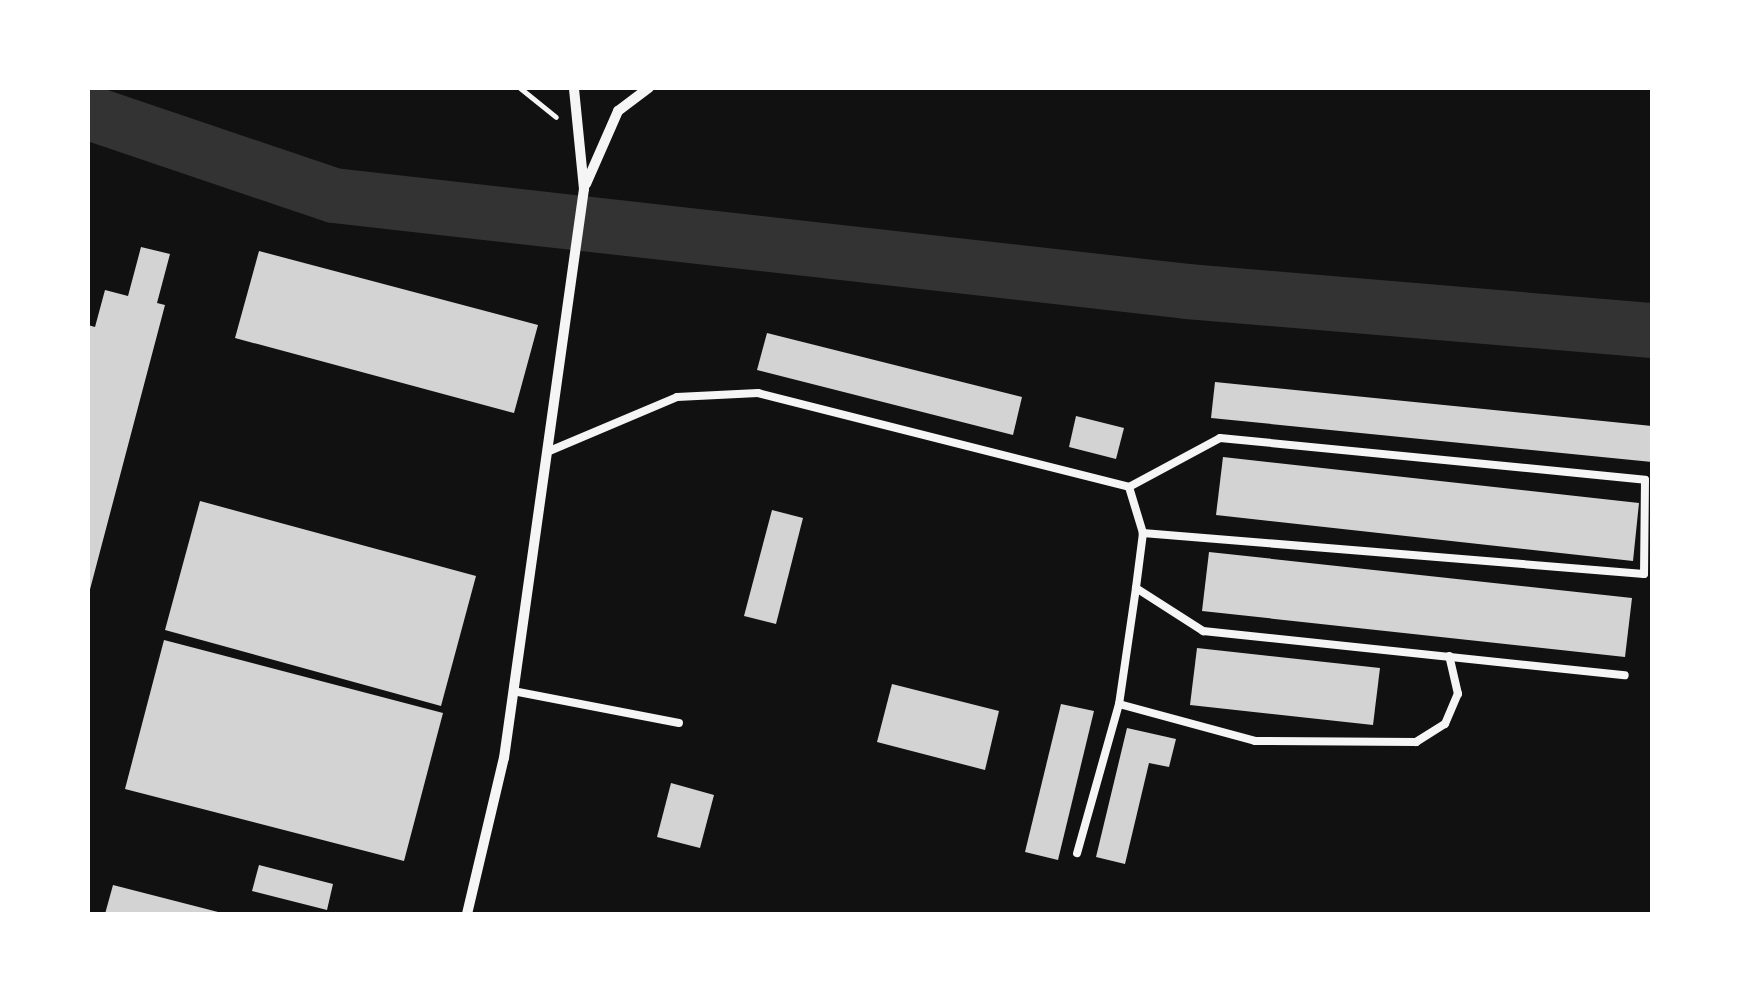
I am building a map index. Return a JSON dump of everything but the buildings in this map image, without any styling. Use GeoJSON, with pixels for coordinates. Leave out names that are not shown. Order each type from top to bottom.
{"type":"FeatureCollection","features":[{"type":"Feature","properties":{"kind":"street"},"geometry":{"type":"LineString","coordinates":[[467,914],[513,691],[584,189],[574,88]]}},
{"type":"Feature","properties":{"kind":"street"},"geometry":{"type":"LineString","coordinates":[[584,189],[618,111],[650,88]]}},
{"type":"Feature","properties":{"kind":"lane"},"geometry":{"type":"LineString","coordinates":[[547,452],[677,397],[758,393],[1130,487],[1220,438],[1645,480],[1644,574],[1144,533]]}},
{"type":"Feature","properties":{"kind":"lane"},"geometry":{"type":"LineString","coordinates":[[1077,853],[1118,704],[1144,533],[1130,487]]}},
{"type":"Feature","properties":{"kind":"lane"},"geometry":{"type":"LineString","coordinates":[[1136,588],[1203,631],[1625,675]]}},
{"type":"Feature","properties":{"kind":"lane"},"geometry":{"type":"LineString","coordinates":[[1118,704],[1256,741],[1416,742],[1445,724],[1458,694],[1449,656]]}},
{"type":"Feature","properties":{"kind":"lane"},"geometry":{"type":"LineString","coordinates":[[513,691],[679,722]]}},
{"type":"Feature","properties":{"kind":"waterway"},"geometry":{"type":"LineString","coordinates":[[88,112],[333,195],[1187,291],[1652,330]]}}]}
